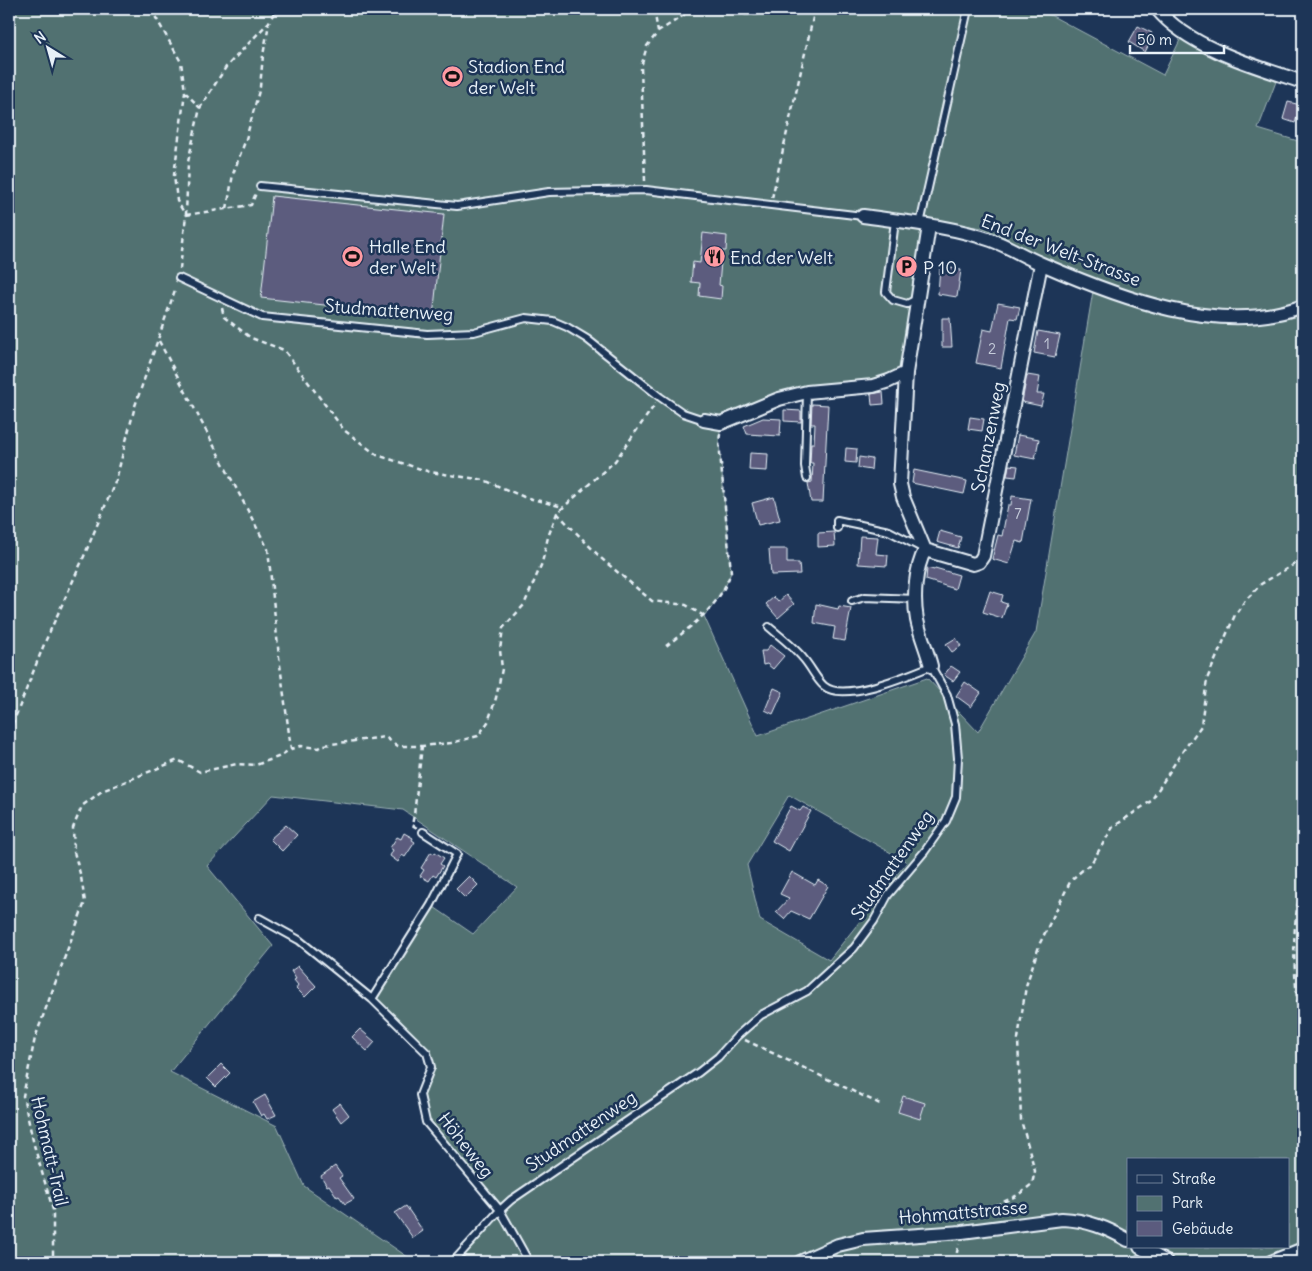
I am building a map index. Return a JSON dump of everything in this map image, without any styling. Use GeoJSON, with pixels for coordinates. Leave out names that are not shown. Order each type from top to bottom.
{"type":"FeatureCollection","features":[{"type":"Feature","properties":{"kind":"street"},"geometry":{"type":"LineString","coordinates":[[1157,9],[1180,30],[1202,44],[1252,65],[1303,82]]}},
{"type":"Feature","properties":{"kind":"street","name":"End der Welt-Strasse"},"geometry":{"type":"LineString","coordinates":[[864,216],[974,234],[994,241],[1041,264],[1092,285],[1166,308],[1191,313],[1243,318],[1290,311],[1303,306]]}},
{"type":"Feature","properties":{"kind":"street"},"geometry":{"type":"LineString","coordinates":[[925,225],[918,298],[906,373],[900,484],[903,497],[925,550]]}},
{"type":"Feature","properties":{"kind":"street","name":"Schanzenweg"},"geometry":{"type":"LineString","coordinates":[[925,550],[973,564],[979,562],[983,556],[1041,264]]}},
{"type":"Feature","properties":{"kind":"street"},"geometry":{"type":"LineString","coordinates":[[721,423],[779,399],[807,392],[873,386],[889,382],[906,373]]}},
{"type":"Feature","properties":{"kind":"street","name":"Studmattenweg"},"geometry":{"type":"LineString","coordinates":[[704,420],[721,423]]}},
{"type":"Feature","properties":{"kind":"street","name":"Studmattenweg"},"geometry":{"type":"LineString","coordinates":[[925,550],[917,572],[917,620],[931,666]]}},
{"type":"Feature","properties":{"kind":"street","name":"Hohmattstrasse"},"geometry":{"type":"LineString","coordinates":[[800,1262],[838,1245],[863,1239],[962,1232],[1062,1219],[1090,1222],[1127,1240]]}},
{"type":"Feature","properties":{"kind":"street"},"geometry":{"type":"LineString","coordinates":[[1142,1248],[1166,1262]]}},
{"type":"Feature","properties":{"kind":"street"},"geometry":{"type":"LineString","coordinates":[[1271,1262],[1291,1258],[1303,1249]]}},
{"type":"Feature","properties":{"kind":"lane"},"geometry":{"type":"LineString","coordinates":[[925,225],[968,9]]}},
{"type":"Feature","properties":{"kind":"lane"},"geometry":{"type":"LineString","coordinates":[[260,186],[457,206],[549,192],[646,190],[864,216]]}},
{"type":"Feature","properties":{"kind":"lane"},"geometry":{"type":"LineString","coordinates":[[895,221],[886,292],[893,300],[907,304],[918,298]]}},
{"type":"Feature","properties":{"kind":"lane","name":"Studmattenweg"},"geometry":{"type":"LineString","coordinates":[[179,278],[262,317],[427,334],[474,332],[526,318],[553,321],[567,326],[587,340],[683,413],[704,420]]}},
{"type":"Feature","properties":{"kind":"lane"},"geometry":{"type":"LineString","coordinates":[[807,392],[805,466],[807,478]]}},
{"type":"Feature","properties":{"kind":"lane"},"geometry":{"type":"LineString","coordinates":[[837,528],[837,520],[889,531],[925,550]]}},
{"type":"Feature","properties":{"kind":"lane"},"geometry":{"type":"LineString","coordinates":[[852,601],[865,596],[916,599]]}},
{"type":"Feature","properties":{"kind":"lane"},"geometry":{"type":"LineString","coordinates":[[769,627],[803,658],[825,687],[835,691],[854,690],[894,681],[931,666]]}},
{"type":"Feature","properties":{"kind":"lane","name":"Studmattenweg"},"geometry":{"type":"LineString","coordinates":[[453,1262],[500,1210],[528,1188],[699,1072],[718,1057],[736,1036],[762,1015],[807,991],[854,948],[874,921],[888,895],[925,851],[946,821],[956,797],[958,758],[956,724],[947,695],[931,666]]}},
{"type":"Feature","properties":{"kind":"lane"},"geometry":{"type":"LineString","coordinates":[[372,999],[431,905],[457,854],[423,832]]}},
{"type":"Feature","properties":{"kind":"lane","name":"Höheweg"},"geometry":{"type":"LineString","coordinates":[[259,918],[299,940],[372,999],[427,1053],[431,1067],[420,1095],[426,1122],[500,1210],[528,1262]]}},
{"type":"Feature","properties":{"kind":"path"},"geometry":{"type":"LineString","coordinates":[[151,9],[181,62],[185,92],[174,175],[177,200],[186,215]]}},
{"type":"Feature","properties":{"kind":"path"},"geometry":{"type":"LineString","coordinates":[[9,733],[45,642],[116,480],[135,406],[179,278],[186,215],[188,162],[200,108],[226,67],[269,22],[276,9]]}},
{"type":"Feature","properties":{"kind":"path"},"geometry":{"type":"LineString","coordinates":[[654,9],[658,32]]}},
{"type":"Feature","properties":{"kind":"path"},"geometry":{"type":"LineString","coordinates":[[646,190],[641,66],[648,46],[658,32],[694,9]]}},
{"type":"Feature","properties":{"kind":"path"},"geometry":{"type":"LineString","coordinates":[[718,9],[727,12],[756,15],[792,9]]}},
{"type":"Feature","properties":{"kind":"path"},"geometry":{"type":"LineString","coordinates":[[771,205],[815,9]]}},
{"type":"Feature","properties":{"kind":"path"},"geometry":{"type":"LineString","coordinates":[[227,209],[233,174],[246,139],[260,87],[269,22]]}},
{"type":"Feature","properties":{"kind":"path"},"geometry":{"type":"LineString","coordinates":[[185,92],[200,108]]}},
{"type":"Feature","properties":{"kind":"path"},"geometry":{"type":"LineString","coordinates":[[186,215],[251,205],[260,186]]}},
{"type":"Feature","properties":{"kind":"path"},"geometry":{"type":"LineString","coordinates":[[218,297],[224,317],[251,338],[284,350],[344,430],[377,455],[430,472],[484,480],[524,497],[563,507]]}},
{"type":"Feature","properties":{"kind":"path"},"geometry":{"type":"LineString","coordinates":[[159,340],[268,549],[291,749],[301,746],[319,748],[324,745],[385,738],[398,746],[422,746],[451,743],[478,736],[488,722],[502,669],[500,650],[503,628],[524,605],[542,563],[557,513],[615,461],[660,397]]}},
{"type":"Feature","properties":{"kind":"path"},"geometry":{"type":"LineString","coordinates":[[666,646],[704,616],[719,598],[731,572],[719,442],[721,423]]}},
{"type":"Feature","properties":{"kind":"path"},"geometry":{"type":"LineString","coordinates":[[557,513],[602,560],[652,601],[686,605],[704,616]]}},
{"type":"Feature","properties":{"kind":"path"},"geometry":{"type":"LineString","coordinates":[[957,1262],[956,1252],[967,1213],[999,1204],[1032,1184],[1035,1171],[1021,1120],[1018,1039],[1026,986],[1037,952],[1071,880],[1092,862],[1113,826],[1151,801],[1201,726],[1207,679],[1235,615],[1244,602],[1261,584],[1303,559]]}},
{"type":"Feature","properties":{"kind":"path"},"geometry":{"type":"LineString","coordinates":[[422,746],[412,825],[423,832]]}},
{"type":"Feature","properties":{"kind":"path","name":"Hohmatt-Trail"},"geometry":{"type":"LineString","coordinates":[[58,1262],[53,1258],[53,1210],[22,1096],[35,1038],[85,902],[74,852],[74,828],[82,806],[102,791],[178,760],[200,772],[237,764],[256,765],[278,757],[291,749]]}},
{"type":"Feature","properties":{"kind":"path"},"geometry":{"type":"LineString","coordinates":[[1303,884],[1295,928],[1296,971],[1303,1054]]}},
{"type":"Feature","properties":{"kind":"path"},"geometry":{"type":"LineString","coordinates":[[736,1036],[880,1104]]}},
{"type":"Feature","properties":{"kind":"green space"},"geometry":{"type":"Polygon","coordinates":[[[9,9],[1039,9],[1163,75],[1181,38],[1277,79],[1258,129],[1303,144],[1303,1249],[1278,1262],[453,1262],[500,1210],[426,1122],[420,1095],[431,1067],[427,1053],[372,999],[431,905],[473,934],[517,887],[403,810],[273,795],[207,866],[273,946],[170,1072],[277,1126],[304,1186],[415,1262],[9,1262],[9,9]],[[921,219],[929,226],[906,373],[889,381],[807,392],[721,423],[719,442],[731,572],[723,590],[704,616],[758,736],[927,678],[978,732],[1036,632],[1095,279],[1045,259],[1003,236],[983,228],[921,219]],[[789,795],[747,865],[760,920],[829,960],[907,862],[789,795]]]}},
{"type":"Feature","properties":{"kind":"building"},"geometry":{"type":"Polygon","coordinates":[[[1138,26],[1152,33],[1150,37],[1152,39],[1145,52],[1129,42],[1138,26]]]}},
{"type":"Feature","properties":{"kind":"building"},"geometry":{"type":"Polygon","coordinates":[[[1288,102],[1301,105],[1295,123],[1283,119],[1288,102]]]}},
{"type":"Feature","properties":{"kind":"building","name":"Halle End der Welt"},"geometry":{"type":"Polygon","coordinates":[[[272,196],[444,214],[433,317],[261,298],[272,196]]]}},
{"type":"Feature","properties":{"kind":"building"},"geometry":{"type":"Polygon","coordinates":[[[703,233],[727,236],[726,251],[722,251],[719,285],[722,286],[721,299],[699,296],[700,283],[691,282],[693,262],[700,263],[703,233]]]}},
{"type":"Feature","properties":{"kind":"building"},"geometry":{"type":"Polygon","coordinates":[[[940,266],[961,270],[957,297],[938,294],[940,266]]]}},
{"type":"Feature","properties":{"kind":"building"},"geometry":{"type":"Polygon","coordinates":[[[998,303],[1020,307],[1017,319],[1010,318],[1001,368],[976,363],[983,329],[992,331],[998,303]]]}},
{"type":"Feature","properties":{"kind":"building"},"geometry":{"type":"Polygon","coordinates":[[[942,318],[950,318],[952,347],[942,347],[942,318]]]}},
{"type":"Feature","properties":{"kind":"building"},"geometry":{"type":"Polygon","coordinates":[[[1038,331],[1060,335],[1055,357],[1034,353],[1038,331]]]}},
{"type":"Feature","properties":{"kind":"building"},"geometry":{"type":"Polygon","coordinates":[[[1027,375],[1040,377],[1037,394],[1044,394],[1041,406],[1022,402],[1027,375]]]}},
{"type":"Feature","properties":{"kind":"building"},"geometry":{"type":"Polygon","coordinates":[[[883,392],[884,404],[872,405],[871,394],[883,392]]]}},
{"type":"Feature","properties":{"kind":"building"},"geometry":{"type":"Polygon","coordinates":[[[812,404],[828,405],[823,502],[811,502],[808,483],[812,482],[813,463],[810,463],[811,443],[814,443],[815,424],[811,424],[812,404]]]}},
{"type":"Feature","properties":{"kind":"building"},"geometry":{"type":"Polygon","coordinates":[[[784,410],[801,411],[801,422],[784,421],[784,410]]]}},
{"type":"Feature","properties":{"kind":"building"},"geometry":{"type":"Polygon","coordinates":[[[970,417],[984,419],[982,431],[968,429],[970,417]]]}},
{"type":"Feature","properties":{"kind":"building"},"geometry":{"type":"Polygon","coordinates":[[[763,418],[781,419],[780,436],[747,434],[744,426],[763,418]]]}},
{"type":"Feature","properties":{"kind":"building"},"geometry":{"type":"Polygon","coordinates":[[[1018,435],[1039,439],[1035,459],[1014,455],[1018,435]]]}},
{"type":"Feature","properties":{"kind":"building"},"geometry":{"type":"Polygon","coordinates":[[[846,448],[857,449],[856,463],[845,462],[846,448]]]}},
{"type":"Feature","properties":{"kind":"building"},"geometry":{"type":"Polygon","coordinates":[[[750,453],[768,454],[767,471],[749,470],[750,453]]]}},
{"type":"Feature","properties":{"kind":"building"},"geometry":{"type":"Polygon","coordinates":[[[859,457],[872,459],[871,470],[858,468],[859,457]]]}},
{"type":"Feature","properties":{"kind":"building"},"geometry":{"type":"Polygon","coordinates":[[[1009,465],[1018,466],[1016,477],[1007,476],[1009,465]]]}},
{"type":"Feature","properties":{"kind":"building"},"geometry":{"type":"Polygon","coordinates":[[[914,470],[967,481],[964,494],[912,483],[914,470]]]}},
{"type":"Feature","properties":{"kind":"building"},"geometry":{"type":"Polygon","coordinates":[[[1012,496],[1031,499],[1023,543],[1016,541],[1009,564],[992,559],[998,535],[1002,536],[1008,505],[1011,505],[1012,496]]]}},
{"type":"Feature","properties":{"kind":"building"},"geometry":{"type":"Polygon","coordinates":[[[774,497],[780,520],[758,525],[752,503],[774,497]]]}},
{"type":"Feature","properties":{"kind":"building"},"geometry":{"type":"Polygon","coordinates":[[[940,531],[961,537],[958,548],[937,542],[940,531]]]}},
{"type":"Feature","properties":{"kind":"building"},"geometry":{"type":"Polygon","coordinates":[[[834,532],[835,546],[818,547],[818,533],[834,532]]]}},
{"type":"Feature","properties":{"kind":"building"},"geometry":{"type":"Polygon","coordinates":[[[860,536],[878,537],[876,554],[888,555],[887,566],[858,564],[860,536]]]}},
{"type":"Feature","properties":{"kind":"building"},"geometry":{"type":"Polygon","coordinates":[[[769,549],[787,549],[787,563],[799,563],[800,574],[771,575],[769,549]]]}},
{"type":"Feature","properties":{"kind":"building"},"geometry":{"type":"Polygon","coordinates":[[[927,568],[934,570],[935,568],[959,575],[955,589],[926,580],[927,568]]]}},
{"type":"Feature","properties":{"kind":"building"},"geometry":{"type":"Polygon","coordinates":[[[990,591],[1003,595],[1001,602],[1007,604],[1002,618],[983,612],[990,591]]]}},
{"type":"Feature","properties":{"kind":"building"},"geometry":{"type":"Polygon","coordinates":[[[786,595],[794,604],[778,618],[766,604],[774,597],[778,602],[786,595]]]}},
{"type":"Feature","properties":{"kind":"building"},"geometry":{"type":"Polygon","coordinates":[[[816,604],[838,609],[839,606],[851,608],[845,641],[833,639],[835,627],[814,623],[816,604]]]}},
{"type":"Feature","properties":{"kind":"building"},"geometry":{"type":"Polygon","coordinates":[[[956,638],[961,646],[952,652],[946,644],[956,638]]]}},
{"type":"Feature","properties":{"kind":"building"},"geometry":{"type":"Polygon","coordinates":[[[770,645],[784,656],[773,669],[767,664],[763,665],[761,651],[766,651],[770,645]]]}},
{"type":"Feature","properties":{"kind":"building"},"geometry":{"type":"Polygon","coordinates":[[[951,666],[960,672],[953,681],[944,675],[951,666]]]}},
{"type":"Feature","properties":{"kind":"building"},"geometry":{"type":"Polygon","coordinates":[[[965,682],[981,693],[971,707],[956,696],[965,682]]]}},
{"type":"Feature","properties":{"kind":"building"},"geometry":{"type":"Polygon","coordinates":[[[774,688],[783,692],[773,714],[765,710],[774,688]]]}},
{"type":"Feature","properties":{"kind":"building"},"geometry":{"type":"Polygon","coordinates":[[[791,806],[800,811],[803,807],[811,811],[789,851],[772,841],[791,806]]]}},
{"type":"Feature","properties":{"kind":"building"},"geometry":{"type":"Polygon","coordinates":[[[286,825],[297,835],[282,851],[270,839],[286,825]]]}},
{"type":"Feature","properties":{"kind":"building"},"geometry":{"type":"Polygon","coordinates":[[[404,833],[413,838],[412,840],[415,842],[405,857],[402,855],[398,862],[390,856],[393,850],[390,848],[397,837],[401,839],[404,833]]]}},
{"type":"Feature","properties":{"kind":"building"},"geometry":{"type":"Polygon","coordinates":[[[431,852],[434,854],[435,852],[444,858],[440,864],[443,866],[436,877],[433,875],[429,881],[420,876],[424,870],[421,868],[431,852]]]}},
{"type":"Feature","properties":{"kind":"building"},"geometry":{"type":"Polygon","coordinates":[[[792,872],[815,885],[818,880],[828,886],[809,919],[791,911],[784,919],[776,912],[789,898],[780,894],[792,872]]]}},
{"type":"Feature","properties":{"kind":"building"},"geometry":{"type":"Polygon","coordinates":[[[469,876],[478,885],[465,898],[456,889],[469,876]]]}},
{"type":"Feature","properties":{"kind":"building"},"geometry":{"type":"Polygon","coordinates":[[[298,966],[316,986],[305,997],[296,988],[298,985],[291,971],[298,966]]]}},
{"type":"Feature","properties":{"kind":"building"},"geometry":{"type":"Polygon","coordinates":[[[360,1029],[375,1042],[367,1051],[352,1037],[360,1029]]]}},
{"type":"Feature","properties":{"kind":"building"},"geometry":{"type":"Polygon","coordinates":[[[221,1064],[230,1073],[216,1087],[207,1078],[221,1064]]]}},
{"type":"Feature","properties":{"kind":"building"},"geometry":{"type":"Polygon","coordinates":[[[265,1095],[276,1115],[267,1119],[264,1114],[261,1116],[253,1102],[265,1095]]]}},
{"type":"Feature","properties":{"kind":"building"},"geometry":{"type":"Polygon","coordinates":[[[903,1096],[925,1103],[920,1119],[898,1112],[903,1096]]]}},
{"type":"Feature","properties":{"kind":"building"},"geometry":{"type":"Polygon","coordinates":[[[340,1103],[349,1115],[341,1122],[332,1109],[340,1103]]]}},
{"type":"Feature","properties":{"kind":"building"},"geometry":{"type":"Polygon","coordinates":[[[335,1166],[342,1176],[339,1178],[354,1199],[345,1204],[339,1196],[337,1197],[329,1185],[327,1186],[321,1176],[335,1166]]]}},
{"type":"Feature","properties":{"kind":"building"},"geometry":{"type":"Polygon","coordinates":[[[406,1206],[423,1231],[413,1238],[395,1213],[406,1206]]]}},
{"type":"Feature","properties":{"kind":"place","name":"Stadion End der Welt"},"geometry":{"type":"Point","coordinates":[452,76]}},
{"type":"Feature","properties":{"kind":"place","name":"Halle End der Welt"},"geometry":{"type":"Point","coordinates":[353,256]}},
{"type":"Feature","properties":{"kind":"place","name":"End der Welt"},"geometry":{"type":"Point","coordinates":[714,257]}},
{"type":"Feature","properties":{"kind":"place","name":"P 10"},"geometry":{"type":"Point","coordinates":[907,267]}}]}
